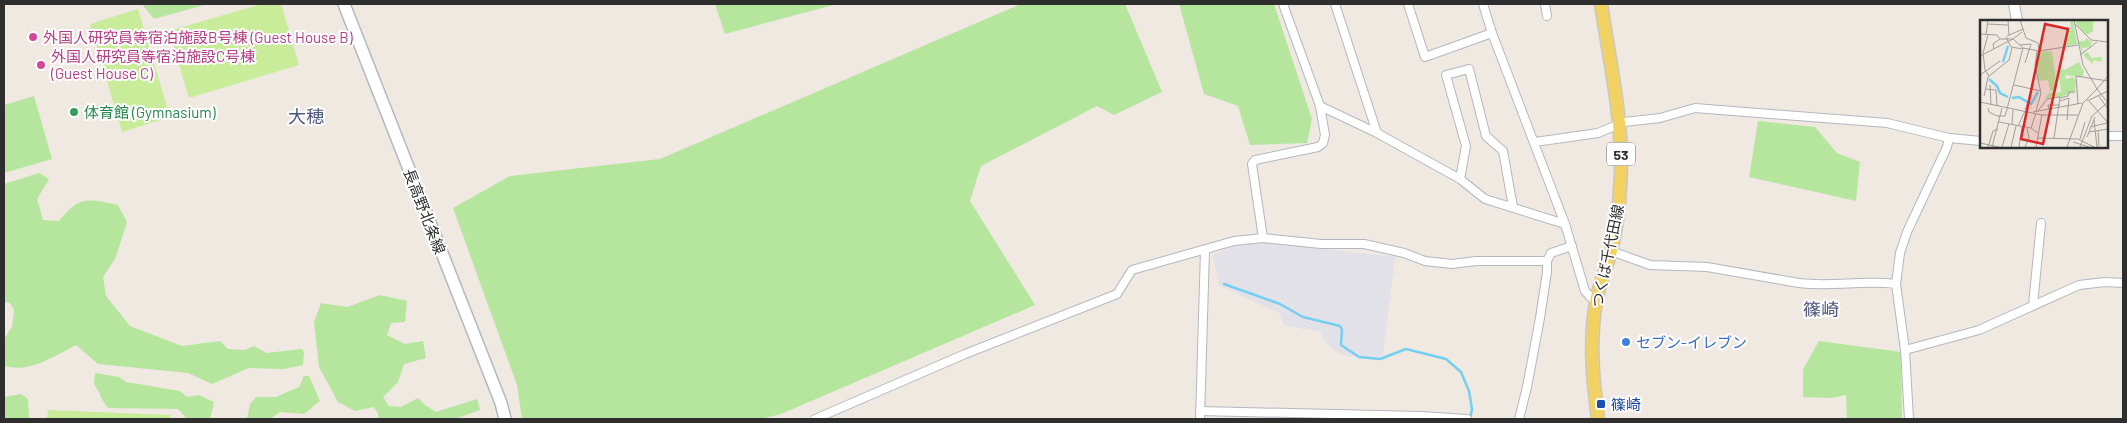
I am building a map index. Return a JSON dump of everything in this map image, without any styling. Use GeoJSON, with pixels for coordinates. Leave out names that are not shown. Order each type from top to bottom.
{"type":"FeatureCollection","features":[{"type":"Feature","properties":{"kind":"main road","name":"長高野北条線"},"geometry":{"type":"LineString","coordinates":[[344,4],[501,403],[505,419]]}},
{"type":"Feature","properties":{"kind":"main road","name":"つくば千代田線"},"geometry":{"type":"LineString","coordinates":[[1598,419],[1592,351],[1596,303],[1617,222],[1621,144],[1601,4]]}},
{"type":"Feature","properties":{"kind":"street"},"geometry":{"type":"LineString","coordinates":[[1263,238],[1252,164],[1255,160],[1318,147],[1323,143],[1325,135],[1320,106],[1283,4]]}},
{"type":"Feature","properties":{"kind":"street"},"geometry":{"type":"LineString","coordinates":[[1335,4],[1377,133]]}},
{"type":"Feature","properties":{"kind":"street"},"geometry":{"type":"LineString","coordinates":[[1408,4],[1425,57],[1492,33]]}},
{"type":"Feature","properties":{"kind":"street"},"geometry":{"type":"LineString","coordinates":[[1483,4],[1492,33],[1565,224],[1585,292],[1596,303]]}},
{"type":"Feature","properties":{"kind":"street"},"geometry":{"type":"LineString","coordinates":[[1545,4],[1548,16]]}},
{"type":"Feature","properties":{"kind":"street"},"geometry":{"type":"LineString","coordinates":[[2014,4],[2017,20]]}},
{"type":"Feature","properties":{"kind":"street"},"geometry":{"type":"LineString","coordinates":[[1460,179],[1466,146],[1446,76],[1469,69],[1486,136],[1503,151],[1512,207]]}},
{"type":"Feature","properties":{"kind":"street"},"geometry":{"type":"LineString","coordinates":[[1320,106],[1377,133],[1460,179],[1485,199],[1565,224]]}},
{"type":"Feature","properties":{"kind":"street"},"geometry":{"type":"LineString","coordinates":[[1535,142],[1598,132],[1624,122],[1660,118],[1695,108],[1887,123],[1949,138],[1980,141]]}},
{"type":"Feature","properties":{"kind":"street"},"geometry":{"type":"LineString","coordinates":[[2107,136],[2123,136]]}},
{"type":"Feature","properties":{"kind":"street"},"geometry":{"type":"LineString","coordinates":[[1909,419],[1905,350],[1896,284],[1900,254],[1907,232],[1947,147],[1949,138]]}},
{"type":"Feature","properties":{"kind":"street"},"geometry":{"type":"LineString","coordinates":[[2033,305],[2041,223]]}},
{"type":"Feature","properties":{"kind":"street"},"geometry":{"type":"LineString","coordinates":[[815,419],[974,350],[1116,294],[1132,270],[1234,241],[1263,238],[1321,244],[1364,244],[1404,253],[1425,261],[1452,264],[1476,261],[1547,262]]}},
{"type":"Feature","properties":{"kind":"street"},"geometry":{"type":"LineString","coordinates":[[1519,419],[1527,387],[1548,272],[1547,262],[1551,253],[1572,246]]}},
{"type":"Feature","properties":{"kind":"street"},"geometry":{"type":"LineString","coordinates":[[1204,250],[1200,415],[1421,416],[1467,419]]}},
{"type":"Feature","properties":{"kind":"street"},"geometry":{"type":"LineString","coordinates":[[1611,251],[1650,265],[1707,267],[1812,285],[1878,282],[1896,284]]}},
{"type":"Feature","properties":{"kind":"street"},"geometry":{"type":"LineString","coordinates":[[1905,350],[1979,330],[2079,285],[2105,282],[2123,284]]}},
{"type":"Feature","properties":{"kind":"shaded area"},"geometry":{"type":"Polygon","coordinates":[[[1262,242],[1395,257],[1383,355],[1374,359],[1340,355],[1326,343],[1320,332],[1284,325],[1279,313],[1220,286],[1212,255],[1231,247],[1262,242]]]}},
{"type":"Feature","properties":{"kind":"green space"},"geometry":{"type":"Polygon","coordinates":[[[142,4],[208,4],[154,19],[142,4]]]}},
{"type":"Feature","properties":{"kind":"green space"},"geometry":{"type":"Polygon","coordinates":[[[261,4],[281,4],[299,65],[189,98],[169,31],[261,4]]]}},
{"type":"Feature","properties":{"kind":"green space"},"geometry":{"type":"Polygon","coordinates":[[[715,4],[837,4],[725,34],[715,4]]]}},
{"type":"Feature","properties":{"kind":"green space"},"geometry":{"type":"Polygon","coordinates":[[[1021,4],[1125,4],[1162,92],[1114,115],[1097,106],[981,166],[970,201],[1035,305],[781,414],[761,419],[522,419],[517,385],[453,208],[510,176],[660,159],[1021,4]]]}},
{"type":"Feature","properties":{"kind":"green space"},"geometry":{"type":"Polygon","coordinates":[[[1179,4],[1274,4],[1312,119],[1307,143],[1250,145],[1238,106],[1204,94],[1179,4]]]}},
{"type":"Feature","properties":{"kind":"green space"},"geometry":{"type":"Polygon","coordinates":[[[138,9],[170,117],[122,132],[90,24],[138,9]]]}},
{"type":"Feature","properties":{"kind":"green space"},"geometry":{"type":"Polygon","coordinates":[[[34,96],[52,159],[4,173],[4,105],[34,96]]]}},
{"type":"Feature","properties":{"kind":"green space"},"geometry":{"type":"Polygon","coordinates":[[[1758,121],[1815,127],[1837,153],[1860,162],[1856,201],[1749,177],[1758,121]]]}},
{"type":"Feature","properties":{"kind":"green space"},"geometry":{"type":"Polygon","coordinates":[[[39,173],[49,179],[37,199],[43,220],[59,221],[73,207],[85,201],[99,201],[118,205],[127,222],[115,259],[103,277],[106,296],[130,326],[182,346],[220,341],[228,349],[245,350],[254,346],[267,353],[301,349],[304,352],[303,365],[284,369],[249,368],[212,384],[188,373],[98,364],[76,345],[32,366],[14,368],[4,366],[4,339],[12,327],[14,310],[10,303],[4,302],[4,184],[39,173]]]}},
{"type":"Feature","properties":{"kind":"green space"},"geometry":{"type":"Polygon","coordinates":[[[380,295],[407,301],[405,322],[391,323],[387,335],[405,344],[423,341],[426,358],[404,364],[398,382],[383,397],[389,406],[401,407],[418,398],[436,412],[477,399],[480,410],[455,419],[378,419],[378,413],[374,407],[355,411],[338,402],[319,367],[314,322],[321,303],[347,307],[380,295]]]}},
{"type":"Feature","properties":{"kind":"green space"},"geometry":{"type":"Polygon","coordinates":[[[1819,341],[1901,352],[1902,419],[1847,419],[1846,395],[1831,398],[1803,397],[1803,369],[1819,341]]]}},
{"type":"Feature","properties":{"kind":"green space"},"geometry":{"type":"Polygon","coordinates":[[[95,373],[119,377],[126,382],[180,391],[187,397],[199,395],[214,402],[210,419],[187,419],[178,409],[108,408],[94,384],[95,373]]]}},
{"type":"Feature","properties":{"kind":"green space"},"geometry":{"type":"Polygon","coordinates":[[[304,376],[309,376],[320,401],[304,414],[280,412],[270,419],[247,419],[250,404],[256,397],[276,397],[299,387],[304,376]]]}},
{"type":"Feature","properties":{"kind":"green space"},"geometry":{"type":"Polygon","coordinates":[[[21,394],[28,399],[29,419],[4,419],[4,397],[21,394]]]}},
{"type":"Feature","properties":{"kind":"green space"},"geometry":{"type":"Polygon","coordinates":[[[48,410],[171,415],[170,419],[47,419],[48,410]]]}},
{"type":"Feature","properties":{"kind":"waterway"},"geometry":{"type":"LineString","coordinates":[[1224,284],[1280,304],[1303,317],[1340,326],[1342,330],[1341,345],[1359,357],[1380,359],[1406,349],[1446,359],[1461,372],[1469,391],[1472,409],[1470,419]]}},
{"type":"Feature","properties":{"kind":"place","name":"外国人研究員等宿泊施設B号棟 (Guest House B)"},"geometry":{"type":"Point","coordinates":[33,37]}},
{"type":"Feature","properties":{"kind":"place","name":"外国人研究員等宿泊施設C号棟 (Guest House C)"},"geometry":{"type":"Point","coordinates":[41,65]}},
{"type":"Feature","properties":{"kind":"place","name":"体育館 (Gymnasium)"},"geometry":{"type":"Point","coordinates":[74,112]}},
{"type":"Feature","properties":{"kind":"place","name":"セブン-イレブン"},"geometry":{"type":"Point","coordinates":[1626,342]}},
{"type":"Feature","properties":{"kind":"place","name":"篠崎"},"geometry":{"type":"Point","coordinates":[1601,404]}},
{"type":"Feature","properties":{"kind":"district","name":"大穂"},"geometry":{"type":"Point","coordinates":[306,116]}},
{"type":"Feature","properties":{"kind":"district","name":"篠崎"},"geometry":{"type":"Point","coordinates":[1821,309]}}]}
